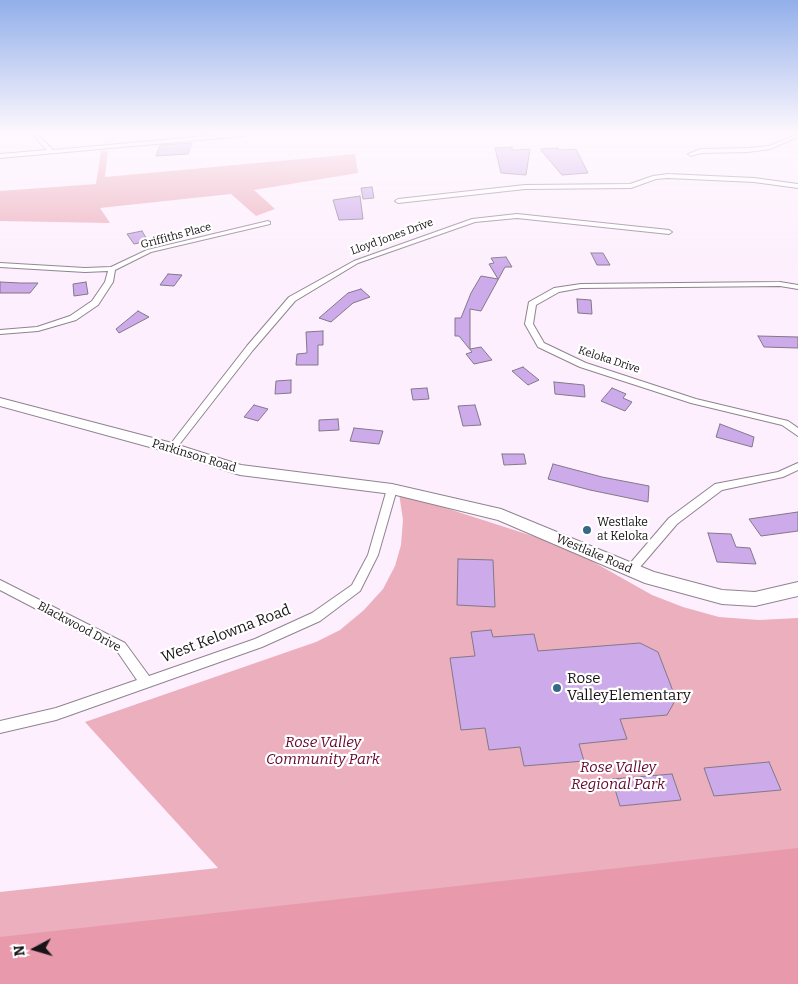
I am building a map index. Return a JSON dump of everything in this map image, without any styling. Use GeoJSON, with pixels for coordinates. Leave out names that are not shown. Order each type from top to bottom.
{"type":"FeatureCollection","features":[{"type":"Feature","properties":{"kind":"street"},"geometry":{"type":"LineString","coordinates":[[398,201],[525,188],[631,186],[647,180]]}},
{"type":"Feature","properties":{"kind":"street"},"geometry":{"type":"LineString","coordinates":[[752,180],[798,186]]}},
{"type":"Feature","properties":{"kind":"street","name":"Lloyd Jones Drive"},"geometry":{"type":"LineString","coordinates":[[172,448],[250,348],[292,299],[356,262],[447,229],[482,219],[517,216],[669,232]]}},
{"type":"Feature","properties":{"kind":"street","name":"Griffiths Place"},"geometry":{"type":"LineString","coordinates":[[0,265],[85,270],[112,269],[149,251],[268,223]]}},
{"type":"Feature","properties":{"kind":"street"},"geometry":{"type":"LineString","coordinates":[[0,332],[38,329],[73,318],[95,303],[109,282],[112,269]]}},
{"type":"Feature","properties":{"kind":"street","name":"Keloka Drive"},"geometry":{"type":"LineString","coordinates":[[798,288],[780,284],[581,286],[557,290],[532,304],[529,324],[541,346],[583,365],[694,401],[785,424],[798,433]]}},
{"type":"Feature","properties":{"kind":"street","name":"Parkinson Road"},"geometry":{"type":"LineString","coordinates":[[0,402],[172,448],[240,470],[392,489]]}},
{"type":"Feature","properties":{"kind":"street"},"geometry":{"type":"LineString","coordinates":[[631,570],[673,520],[719,487],[780,475],[798,466]]}},
{"type":"Feature","properties":{"kind":"street","name":"Westlake Road"},"geometry":{"type":"LineString","coordinates":[[392,489],[501,515],[651,578],[722,597],[755,599],[798,590]]}},
{"type":"Feature","properties":{"kind":"street","name":"West Kelowna Road"},"geometry":{"type":"LineString","coordinates":[[0,727],[56,714],[258,642],[316,617],[356,588],[373,555],[392,489]]}},
{"type":"Feature","properties":{"kind":"street","name":"Blackwood Drive"},"geometry":{"type":"LineString","coordinates":[[0,585],[121,647],[146,682]]}},
{"type":"Feature","properties":{"kind":"green space"},"geometry":{"type":"Polygon","coordinates":[[[97,180],[316,180],[254,190],[275,209],[256,216],[231,194],[100,208],[110,223],[0,221],[0,191],[96,184],[97,180]]]}},
{"type":"Feature","properties":{"kind":"green space","name":"Rose Valley Regional Park"},"geometry":{"type":"Polygon","coordinates":[[[399,493],[567,547],[652,595],[683,607],[719,617],[759,620],[798,618],[798,984],[0,984],[0,892],[218,868],[85,722],[316,642],[340,630],[364,610],[383,589],[395,566],[401,545],[403,520],[399,493]]]}},
{"type":"Feature","properties":{"kind":"shaded area"},"geometry":{"type":"Polygon","coordinates":[[[798,848],[798,984],[0,984],[0,937],[798,848]]]}},
{"type":"Feature","properties":{"kind":"building"},"geometry":{"type":"Polygon","coordinates":[[[372,187],[374,198],[363,199],[361,188],[372,187]]]}},
{"type":"Feature","properties":{"kind":"building"},"geometry":{"type":"Polygon","coordinates":[[[360,196],[363,219],[339,220],[333,200],[360,196]]]}},
{"type":"Feature","properties":{"kind":"building"},"geometry":{"type":"Polygon","coordinates":[[[142,231],[148,241],[134,244],[127,234],[142,231]]]}},
{"type":"Feature","properties":{"kind":"building"},"geometry":{"type":"Polygon","coordinates":[[[591,253],[603,253],[610,265],[597,265],[591,253]]]}},
{"type":"Feature","properties":{"kind":"building"},"geometry":{"type":"Polygon","coordinates":[[[506,257],[512,267],[505,267],[481,311],[470,309],[470,349],[481,347],[492,360],[474,364],[466,354],[472,352],[459,336],[455,336],[455,318],[461,318],[471,293],[481,276],[498,279],[489,264],[494,263],[491,258],[506,257]]]}},
{"type":"Feature","properties":{"kind":"building"},"geometry":{"type":"Polygon","coordinates":[[[168,274],[182,275],[174,286],[160,285],[168,274]]]}},
{"type":"Feature","properties":{"kind":"building"},"geometry":{"type":"Polygon","coordinates":[[[0,282],[38,283],[30,293],[0,293],[0,282]]]}},
{"type":"Feature","properties":{"kind":"building"},"geometry":{"type":"Polygon","coordinates":[[[86,282],[88,294],[74,296],[73,284],[86,282]]]}},
{"type":"Feature","properties":{"kind":"building"},"geometry":{"type":"Polygon","coordinates":[[[361,289],[370,297],[353,303],[331,322],[319,318],[348,293],[361,289]]]}},
{"type":"Feature","properties":{"kind":"building"},"geometry":{"type":"Polygon","coordinates":[[[577,299],[591,300],[592,314],[578,313],[577,299]]]}},
{"type":"Feature","properties":{"kind":"building"},"geometry":{"type":"Polygon","coordinates":[[[138,311],[149,317],[119,333],[116,329],[138,311]]]}},
{"type":"Feature","properties":{"kind":"building"},"geometry":{"type":"Polygon","coordinates":[[[323,331],[323,345],[318,345],[318,365],[296,365],[297,354],[307,353],[306,332],[323,331]]]}},
{"type":"Feature","properties":{"kind":"building"},"geometry":{"type":"Polygon","coordinates":[[[758,336],[798,337],[798,348],[764,347],[758,336]]]}},
{"type":"Feature","properties":{"kind":"building"},"geometry":{"type":"Polygon","coordinates":[[[523,367],[539,380],[528,385],[512,371],[523,367]]]}},
{"type":"Feature","properties":{"kind":"building"},"geometry":{"type":"Polygon","coordinates":[[[291,380],[291,393],[275,394],[276,381],[291,380]]]}},
{"type":"Feature","properties":{"kind":"building"},"geometry":{"type":"Polygon","coordinates":[[[554,382],[584,385],[585,397],[555,394],[554,382]]]}},
{"type":"Feature","properties":{"kind":"building"},"geometry":{"type":"Polygon","coordinates":[[[427,388],[429,399],[413,400],[411,389],[427,388]]]}},
{"type":"Feature","properties":{"kind":"building"},"geometry":{"type":"Polygon","coordinates":[[[612,388],[626,394],[623,398],[632,402],[625,411],[601,401],[612,388]]]}},
{"type":"Feature","properties":{"kind":"building"},"geometry":{"type":"Polygon","coordinates":[[[254,405],[268,409],[258,421],[244,417],[254,405]]]}},
{"type":"Feature","properties":{"kind":"building"},"geometry":{"type":"Polygon","coordinates":[[[475,405],[481,425],[463,426],[458,406],[475,405]]]}},
{"type":"Feature","properties":{"kind":"building"},"geometry":{"type":"Polygon","coordinates":[[[338,419],[339,430],[319,431],[319,420],[338,419]]]}},
{"type":"Feature","properties":{"kind":"building"},"geometry":{"type":"Polygon","coordinates":[[[720,424],[754,437],[752,447],[716,437],[720,424]]]}},
{"type":"Feature","properties":{"kind":"building"},"geometry":{"type":"Polygon","coordinates":[[[354,428],[383,431],[379,444],[350,441],[354,428]]]}},
{"type":"Feature","properties":{"kind":"building"},"geometry":{"type":"Polygon","coordinates":[[[502,454],[524,454],[526,464],[504,465],[502,454]]]}},
{"type":"Feature","properties":{"kind":"building"},"geometry":{"type":"Polygon","coordinates":[[[553,464],[602,477],[649,486],[648,502],[548,479],[553,464]]]}},
{"type":"Feature","properties":{"kind":"building"},"geometry":{"type":"Polygon","coordinates":[[[798,512],[798,531],[761,536],[749,519],[798,512]]]}},
{"type":"Feature","properties":{"kind":"building"},"geometry":{"type":"Polygon","coordinates":[[[708,533],[731,534],[736,547],[750,548],[756,564],[717,562],[708,533]]]}},
{"type":"Feature","properties":{"kind":"building"},"geometry":{"type":"Polygon","coordinates":[[[458,559],[493,560],[495,607],[457,605],[458,559]]]}},
{"type":"Feature","properties":{"kind":"building"},"geometry":{"type":"Polygon","coordinates":[[[491,630],[493,637],[534,634],[538,651],[640,643],[658,652],[676,699],[667,715],[620,719],[627,739],[579,744],[584,761],[524,766],[520,747],[489,750],[485,728],[461,730],[450,658],[475,656],[471,632],[491,630]]]}},
{"type":"Feature","properties":{"kind":"building"},"geometry":{"type":"Polygon","coordinates":[[[769,762],[781,790],[714,796],[704,768],[769,762]]]}},
{"type":"Feature","properties":{"kind":"building"},"geometry":{"type":"Polygon","coordinates":[[[672,774],[681,800],[620,806],[612,779],[672,774]]]}},
{"type":"Feature","properties":{"kind":"place","name":"Westlake at Keloka"},"geometry":{"type":"Point","coordinates":[587,530]}},
{"type":"Feature","properties":{"kind":"place","name":"Rose ValleyElementary"},"geometry":{"type":"Point","coordinates":[557,688]}},
{"type":"Feature","properties":{"kind":"park label","name":"Rose Valley Community Park"},"geometry":{"type":"Point","coordinates":[323,752]}}]}
